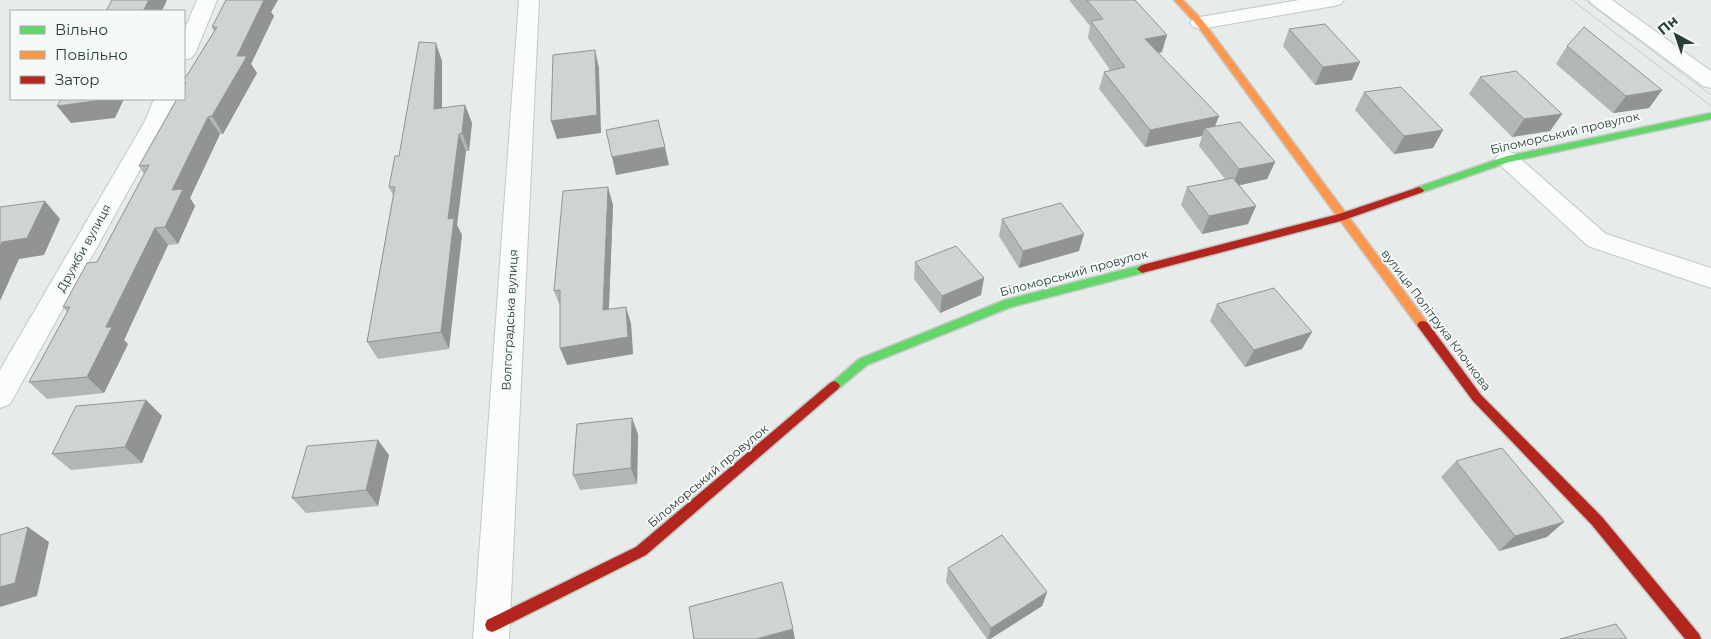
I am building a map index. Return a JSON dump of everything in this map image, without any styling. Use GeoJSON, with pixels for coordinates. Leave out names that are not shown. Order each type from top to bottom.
{"type":"FeatureCollection","features":[{"type":"Feature","properties":{"kind":"street"},"geometry":{"type":"LineString","coordinates":[[185,52],[207,0]]}},
{"type":"Feature","properties":{"kind":"street","name":"Волгоградська вулиця"},"geometry":{"type":"LineString","coordinates":[[491,632],[529,0]]}},
{"type":"Feature","properties":{"kind":"street","name":"вулиця Політрука Клочкова"},"geometry":{"type":"LineString","coordinates":[[1178,0],[1200,24],[1341,217],[1477,398],[1597,521],[1694,639]]}},
{"type":"Feature","properties":{"kind":"street"},"geometry":{"type":"LineString","coordinates":[[1200,24],[1334,0]]}},
{"type":"Feature","properties":{"kind":"street"},"geometry":{"type":"LineString","coordinates":[[1599,0],[1711,81]]}},
{"type":"Feature","properties":{"kind":"street","name":"Дружби вулиця"},"geometry":{"type":"LineString","coordinates":[[0,396],[156,121],[165,100]]}},
{"type":"Feature","properties":{"kind":"street","name":"Біломорський провулок"},"geometry":{"type":"LineString","coordinates":[[491,632],[640,551],[863,362],[1009,303],[1341,217],[1507,159],[1711,116]]}},
{"type":"Feature","properties":{"kind":"street"},"geometry":{"type":"LineString","coordinates":[[1507,159],[1597,240],[1711,278]]}},
{"type":"Feature","properties":{"kind":"building"},"geometry":{"type":"Polygon","coordinates":[[[112,0],[149,0],[144,10],[107,10],[112,0]]]}},
{"type":"Feature","properties":{"kind":"building"},"geometry":{"type":"Polygon","coordinates":[[[226,0],[264,0],[237,56],[247,56],[212,116],[208,117],[172,190],[183,189],[165,227],[155,228],[106,327],[112,327],[87,377],[29,382],[70,307],[63,307],[87,263],[97,262],[149,165],[139,166],[176,100],[185,100],[185,78],[217,27],[212,27],[226,0]]]}},
{"type":"Feature","properties":{"kind":"building"},"geometry":{"type":"Polygon","coordinates":[[[1087,0],[1135,0],[1167,35],[1145,39],[1219,116],[1150,130],[1104,72],[1125,67],[1091,21],[1103,19],[1087,0]]]}},
{"type":"Feature","properties":{"kind":"building"},"geometry":{"type":"Polygon","coordinates":[[[1325,24],[1360,62],[1323,67],[1289,29],[1325,24]]]}},
{"type":"Feature","properties":{"kind":"building"},"geometry":{"type":"Polygon","coordinates":[[[1584,27],[1662,90],[1626,96],[1567,46],[1584,27]]]}},
{"type":"Feature","properties":{"kind":"building"},"geometry":{"type":"Polygon","coordinates":[[[419,42],[436,43],[434,109],[465,105],[462,133],[459,134],[448,219],[454,218],[441,332],[367,342],[395,187],[389,187],[395,156],[399,156],[419,42]]]}},
{"type":"Feature","properties":{"kind":"building"},"geometry":{"type":"Polygon","coordinates":[[[595,50],[597,115],[551,121],[553,55],[595,50]]]}},
{"type":"Feature","properties":{"kind":"building"},"geometry":{"type":"Polygon","coordinates":[[[1516,71],[1562,114],[1524,119],[1480,77],[1516,71]]]}},
{"type":"Feature","properties":{"kind":"building"},"geometry":{"type":"Polygon","coordinates":[[[1401,87],[1443,130],[1404,136],[1364,92],[1401,87]]]}},
{"type":"Feature","properties":{"kind":"building"},"geometry":{"type":"Polygon","coordinates":[[[60,100],[102,100],[57,106],[60,100]]]}},
{"type":"Feature","properties":{"kind":"building"},"geometry":{"type":"Polygon","coordinates":[[[658,120],[665,147],[612,157],[606,130],[658,120]]]}},
{"type":"Feature","properties":{"kind":"building"},"geometry":{"type":"Polygon","coordinates":[[[1240,122],[1275,162],[1239,169],[1205,128],[1240,122]]]}},
{"type":"Feature","properties":{"kind":"building"},"geometry":{"type":"Polygon","coordinates":[[[1233,178],[1256,206],[1209,216],[1187,187],[1233,178]]]}},
{"type":"Feature","properties":{"kind":"building"},"geometry":{"type":"Polygon","coordinates":[[[608,187],[603,310],[626,307],[628,337],[560,348],[560,290],[554,291],[563,191],[608,187]]]}},
{"type":"Feature","properties":{"kind":"building"},"geometry":{"type":"Polygon","coordinates":[[[45,201],[27,238],[2,242],[0,247],[0,207],[45,201]]]}},
{"type":"Feature","properties":{"kind":"building"},"geometry":{"type":"Polygon","coordinates":[[[1061,203],[1084,234],[1023,251],[1002,219],[1061,203]]]}},
{"type":"Feature","properties":{"kind":"building"},"geometry":{"type":"Polygon","coordinates":[[[956,246],[984,278],[942,296],[915,262],[956,246]]]}},
{"type":"Feature","properties":{"kind":"building"},"geometry":{"type":"Polygon","coordinates":[[[1274,288],[1312,332],[1254,350],[1217,304],[1274,288]]]}},
{"type":"Feature","properties":{"kind":"building"},"geometry":{"type":"Polygon","coordinates":[[[146,400],[125,447],[52,454],[76,406],[146,400]]]}},
{"type":"Feature","properties":{"kind":"building"},"geometry":{"type":"Polygon","coordinates":[[[632,418],[631,468],[573,475],[577,424],[632,418]]]}},
{"type":"Feature","properties":{"kind":"building"},"geometry":{"type":"Polygon","coordinates":[[[378,440],[366,490],[292,498],[307,446],[378,440]]]}},
{"type":"Feature","properties":{"kind":"building"},"geometry":{"type":"Polygon","coordinates":[[[1502,448],[1564,522],[1515,536],[1456,461],[1502,448]]]}},
{"type":"Feature","properties":{"kind":"building"},"geometry":{"type":"Polygon","coordinates":[[[28,527],[15,583],[0,587],[0,535],[28,527]]]}},
{"type":"Feature","properties":{"kind":"building"},"geometry":{"type":"Polygon","coordinates":[[[1002,535],[1047,592],[991,628],[948,568],[1002,535]]]}},
{"type":"Feature","properties":{"kind":"building"},"geometry":{"type":"Polygon","coordinates":[[[782,582],[793,629],[756,639],[694,639],[689,607],[782,582]]]}},
{"type":"Feature","properties":{"kind":"building"},"geometry":{"type":"Polygon","coordinates":[[[1616,624],[1627,639],[1560,639],[1616,624]]]}},
{"type":"Feature","properties":{"kind":"tram line"},"geometry":{"type":"LineString","coordinates":[[1572,0],[1711,106]]}},
{"type":"Feature","properties":{"kind":"tram line"},"geometry":{"type":"LineString","coordinates":[[1585,0],[1711,95]]}},
{"type":"Feature","properties":{"kind":"traffic: fast"},"geometry":{"type":"LineString","coordinates":[[1419,190],[1507,159],[1711,116]]}},
{"type":"Feature","properties":{"kind":"traffic: fast"},"geometry":{"type":"LineString","coordinates":[[834,386],[863,362],[1009,303],[1142,269]]}},
{"type":"Feature","properties":{"kind":"traffic: slow"},"geometry":{"type":"LineString","coordinates":[[1178,0],[1200,23],[1423,325]]}},
{"type":"Feature","properties":{"kind":"traffic: jam"},"geometry":{"type":"LineString","coordinates":[[1142,269],[1341,217],[1419,190]]}},
{"type":"Feature","properties":{"kind":"traffic: jam"},"geometry":{"type":"LineString","coordinates":[[1423,325],[1477,398],[1597,521],[1694,639]]}},
{"type":"Feature","properties":{"kind":"traffic: jam"},"geometry":{"type":"LineString","coordinates":[[492,625],[641,551],[834,386]]}}]}
